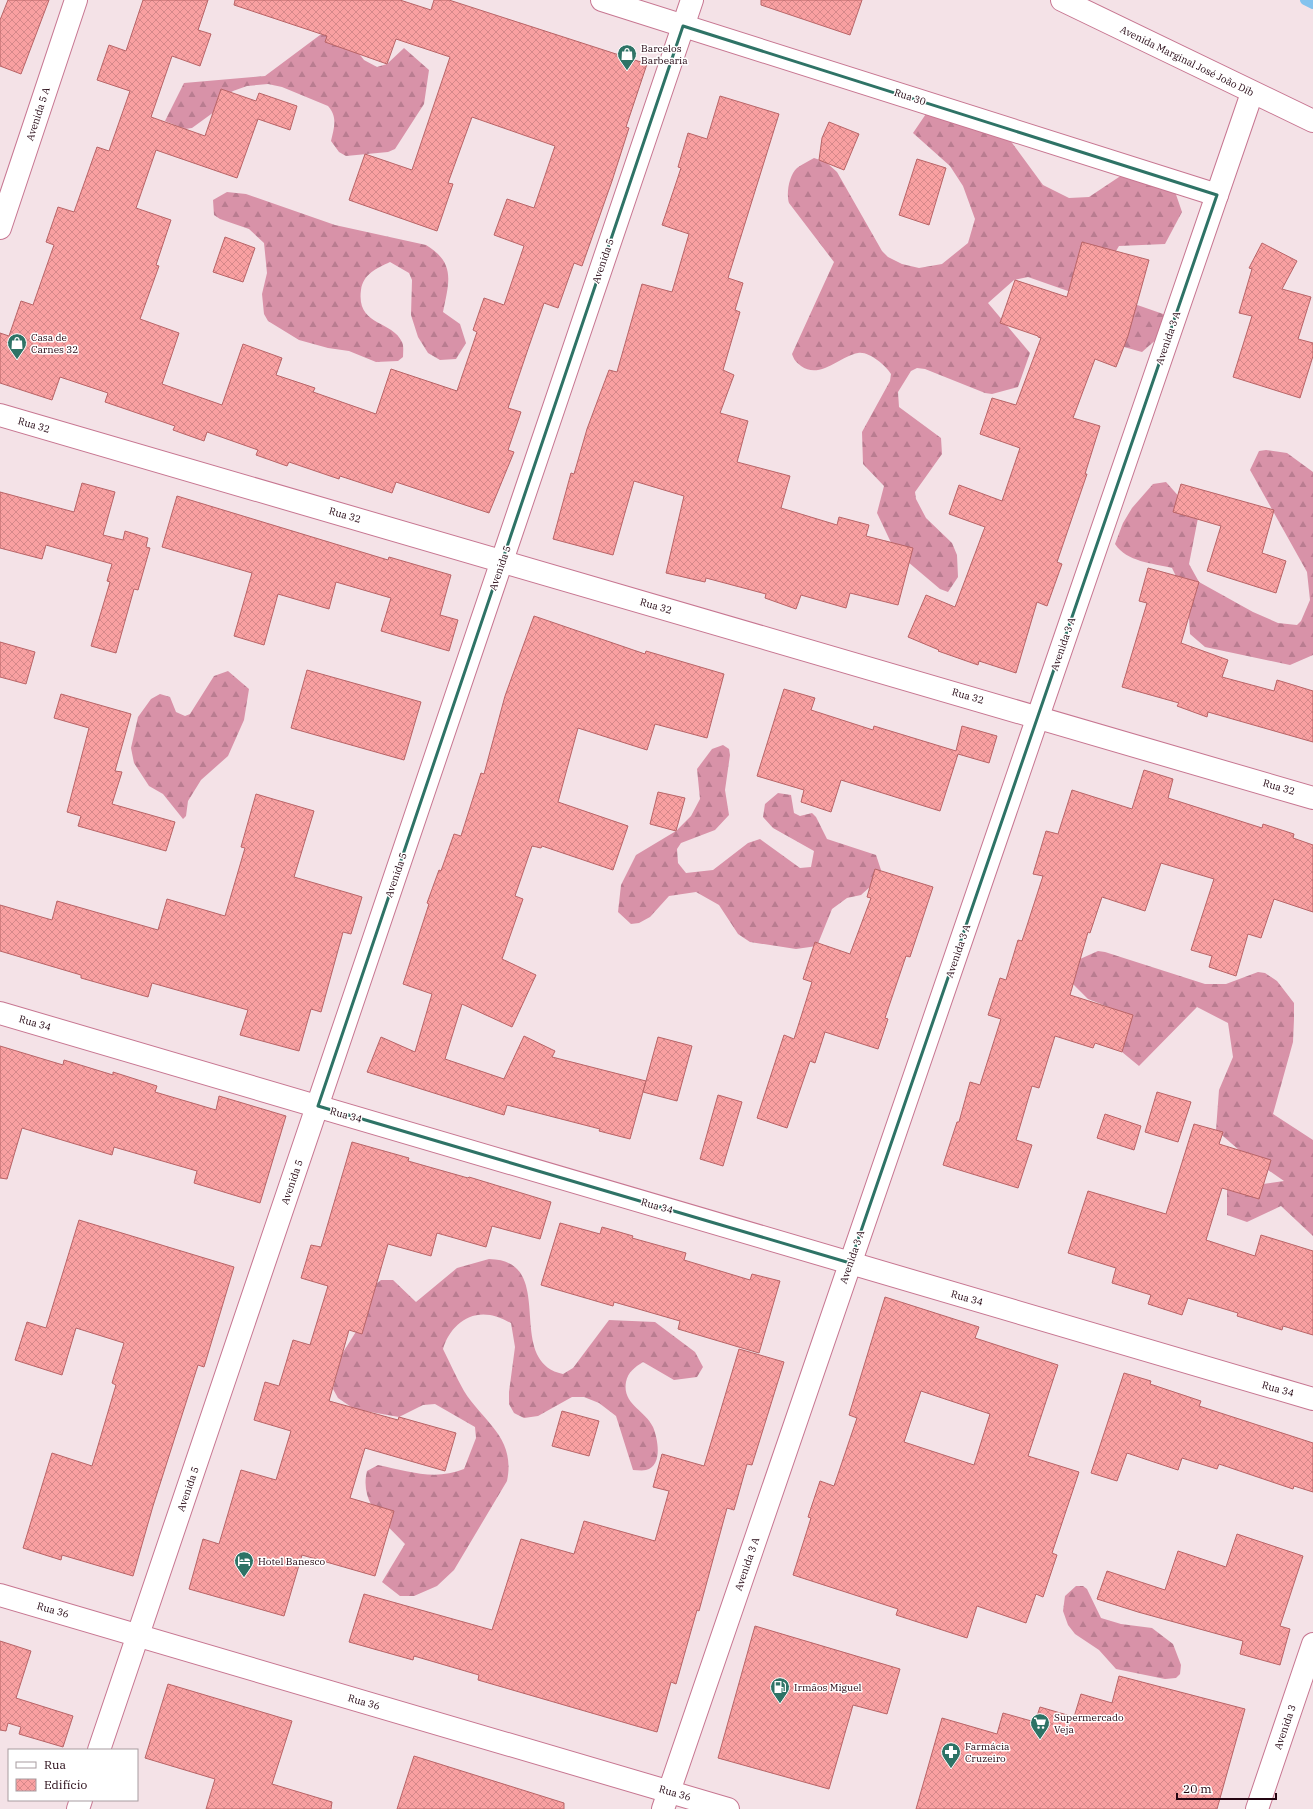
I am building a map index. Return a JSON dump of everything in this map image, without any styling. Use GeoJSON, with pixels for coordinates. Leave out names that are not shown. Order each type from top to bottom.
{"type":"FeatureCollection","features":[{"type":"Feature","properties":{"kind":"street","name":"Avenida 5 A"},"geometry":{"type":"LineString","coordinates":[[0,228],[76,0]]}},
{"type":"Feature","properties":{"kind":"street","name":"Rua 30"},"geometry":{"type":"LineString","coordinates":[[602,0],[1217,195]]}},
{"type":"Feature","properties":{"kind":"street","name":"Avenida 5"},"geometry":{"type":"LineString","coordinates":[[99,1749],[692,0]]}},
{"type":"Feature","properties":{"kind":"street","name":"Avenida Marginal José João Dib"},"geometry":{"type":"LineString","coordinates":[[1062,0],[1313,120]]}},
{"type":"Feature","properties":{"kind":"street","name":"Avenida 3 A"},"geometry":{"type":"LineString","coordinates":[[666,1800],[1252,92]]}},
{"type":"Feature","properties":{"kind":"street","name":"Rua 32"},"geometry":{"type":"LineString","coordinates":[[0,414],[1313,798]]}},
{"type":"Feature","properties":{"kind":"street","name":"Rua 34"},"geometry":{"type":"LineString","coordinates":[[0,1013],[1313,1399]]}},
{"type":"Feature","properties":{"kind":"street","name":"Rua 36"},"geometry":{"type":"LineString","coordinates":[[0,1594],[139,1635],[666,1800],[728,1809]]}},
{"type":"Feature","properties":{"kind":"street","name":"Avenida 3"},"geometry":{"type":"LineString","coordinates":[[1257,1809],[1313,1644]]}},
{"type":"Feature","properties":{"kind":"highlighted area"},"geometry":{"type":"Polygon","coordinates":[[[683,26],[1217,195],[850,1263],[318,1106],[683,26]]]}},
{"type":"Feature","properties":{"kind":"green space"},"geometry":{"type":"Polygon","coordinates":[[[336,31],[344,34],[364,60],[377,67],[387,64],[404,48],[429,70],[424,104],[395,149],[388,152],[346,156],[339,152],[331,141],[334,118],[328,106],[282,87],[268,84],[247,86],[233,91],[222,98],[214,112],[192,128],[185,129],[165,121],[184,83],[265,76],[320,35],[336,31]]]}},
{"type":"Feature","properties":{"kind":"green space"},"geometry":{"type":"Polygon","coordinates":[[[930,108],[1007,136],[1043,185],[1069,198],[1089,197],[1137,165],[1170,177],[1182,212],[1165,244],[1119,246],[1101,276],[1123,300],[1166,315],[1167,330],[1142,352],[1106,342],[1068,291],[1028,277],[1014,280],[988,303],[1030,353],[1018,387],[992,394],[985,393],[925,369],[917,368],[911,371],[898,392],[899,407],[941,438],[942,454],[915,492],[916,499],[926,518],[952,543],[957,555],[958,577],[948,592],[940,589],[895,551],[877,513],[884,486],[863,464],[862,432],[890,381],[891,374],[876,359],[867,354],[858,353],[823,369],[808,370],[795,361],[792,354],[834,262],[789,203],[788,190],[790,180],[794,171],[801,165],[814,158],[826,162],[837,172],[882,251],[888,257],[902,264],[919,268],[942,264],[968,243],[975,219],[963,186],[950,166],[913,133],[930,108]]]}},
{"type":"Feature","properties":{"kind":"green space"},"geometry":{"type":"Polygon","coordinates":[[[227,192],[246,194],[335,225],[426,245],[436,252],[446,266],[448,274],[447,291],[443,312],[460,324],[466,343],[456,359],[440,360],[428,353],[418,337],[411,315],[412,280],[409,273],[390,262],[371,272],[362,284],[361,302],[364,310],[369,316],[391,330],[402,342],[403,357],[398,361],[376,362],[349,351],[328,348],[299,340],[268,321],[264,314],[262,294],[267,273],[264,243],[249,229],[220,219],[214,215],[213,200],[227,192]]]}},
{"type":"Feature","properties":{"kind":"green space"},"geometry":{"type":"Polygon","coordinates":[[[1266,450],[1287,453],[1313,472],[1313,655],[1290,665],[1205,647],[1190,634],[1188,601],[1172,568],[1140,561],[1126,555],[1115,544],[1123,523],[1132,508],[1153,484],[1166,482],[1198,518],[1189,564],[1199,582],[1253,612],[1278,623],[1297,625],[1301,621],[1310,600],[1307,572],[1250,470],[1259,451],[1266,450]]]}},
{"type":"Feature","properties":{"kind":"green space"},"geometry":{"type":"Polygon","coordinates":[[[228,671],[249,689],[244,720],[228,756],[201,780],[188,801],[186,816],[183,819],[163,794],[149,786],[134,763],[131,748],[138,717],[151,699],[160,694],[170,697],[176,712],[185,716],[190,714],[214,676],[228,671]]]}},
{"type":"Feature","properties":{"kind":"green space"},"geometry":{"type":"Polygon","coordinates":[[[723,745],[729,749],[730,755],[725,790],[729,815],[715,830],[681,843],[677,849],[678,863],[686,873],[713,870],[748,843],[760,839],[800,868],[811,867],[814,851],[773,828],[763,817],[765,804],[778,793],[791,795],[794,813],[800,816],[812,813],[816,817],[827,839],[876,855],[881,870],[871,886],[861,895],[847,898],[832,909],[817,946],[796,949],[750,942],[738,934],[719,905],[696,892],[669,896],[650,917],[639,923],[631,924],[618,912],[621,885],[636,855],[676,831],[691,816],[700,799],[697,769],[712,749],[723,745]]]}},
{"type":"Feature","properties":{"kind":"green space"},"geometry":{"type":"Polygon","coordinates":[[[1098,951],[1205,984],[1226,984],[1258,972],[1265,973],[1277,981],[1294,1003],[1293,1042],[1273,1114],[1313,1140],[1313,1236],[1281,1206],[1247,1222],[1227,1215],[1227,1189],[1284,1181],[1239,1150],[1216,1130],[1219,1090],[1233,1057],[1228,1023],[1197,1007],[1139,1066],[1122,1052],[1127,1019],[1116,1010],[1088,999],[1073,984],[1075,971],[1080,959],[1098,951]]]}},
{"type":"Feature","properties":{"kind":"green space"},"geometry":{"type":"Polygon","coordinates":[[[489,1259],[510,1264],[522,1276],[528,1292],[532,1332],[536,1351],[545,1365],[563,1374],[573,1368],[609,1320],[655,1322],[695,1352],[703,1367],[697,1377],[674,1380],[643,1362],[630,1373],[626,1382],[627,1396],[653,1427],[658,1452],[655,1463],[651,1467],[646,1470],[633,1470],[616,1416],[599,1403],[584,1397],[572,1397],[538,1416],[524,1418],[514,1413],[509,1404],[509,1392],[515,1347],[511,1323],[495,1316],[482,1314],[467,1318],[460,1323],[450,1334],[443,1349],[464,1391],[503,1442],[507,1453],[509,1466],[507,1481],[454,1570],[437,1586],[414,1596],[400,1596],[382,1582],[405,1544],[382,1520],[370,1503],[367,1493],[367,1471],[378,1465],[432,1475],[453,1473],[464,1469],[476,1438],[475,1427],[435,1404],[423,1405],[399,1417],[365,1411],[360,1413],[338,1398],[333,1389],[342,1354],[369,1311],[368,1298],[372,1287],[381,1280],[393,1280],[416,1302],[457,1268],[489,1259]]]}},
{"type":"Feature","properties":{"kind":"green space"},"geometry":{"type":"Polygon","coordinates":[[[1076,1586],[1083,1586],[1087,1589],[1101,1618],[1121,1624],[1152,1628],[1173,1644],[1181,1665],[1180,1674],[1176,1678],[1165,1679],[1116,1669],[1099,1650],[1075,1634],[1068,1625],[1063,1611],[1065,1596],[1076,1586]]]}},
{"type":"Feature","properties":{"kind":"building"},"geometry":{"type":"Polygon","coordinates":[[[8,0],[49,0],[21,74],[0,66],[0,20],[8,0]]]}},
{"type":"Feature","properties":{"kind":"building"},"geometry":{"type":"Polygon","coordinates":[[[143,0],[208,0],[198,30],[211,34],[200,66],[172,56],[151,117],[205,136],[221,89],[256,101],[259,93],[297,106],[290,130],[258,119],[237,178],[156,150],[136,208],[171,220],[156,265],[159,266],[140,319],[179,333],[162,384],[222,405],[243,344],[282,358],[276,375],[315,388],[313,392],[376,414],[391,369],[457,391],[477,332],[473,330],[484,298],[504,305],[524,246],[494,235],[507,199],[534,208],[555,146],[472,117],[448,183],[453,184],[437,231],[349,200],[365,154],[412,170],[450,57],[396,39],[387,64],[325,42],[327,36],[234,5],[235,0],[400,0],[431,10],[434,0],[449,0],[647,64],[626,127],[629,128],[612,181],[582,266],[574,263],[558,308],[544,303],[508,408],[521,412],[508,450],[514,452],[489,513],[396,482],[392,493],[340,476],[339,479],[289,462],[287,466],[256,455],[258,450],[207,432],[204,441],[173,430],[175,426],[105,402],[108,393],[60,377],[52,400],[0,383],[0,333],[9,336],[21,301],[33,305],[54,245],[46,242],[58,207],[74,212],[97,147],[109,151],[130,91],[97,80],[109,45],[126,51],[143,0]]]}},
{"type":"Feature","properties":{"kind":"building"},"geometry":{"type":"Polygon","coordinates":[[[761,0],[862,0],[850,35],[761,5],[761,0]]]}},
{"type":"Feature","properties":{"kind":"building"},"geometry":{"type":"Polygon","coordinates":[[[720,96],[779,114],[728,278],[743,283],[735,310],[740,312],[723,370],[734,375],[720,413],[748,421],[737,462],[790,476],[781,508],[837,525],[839,517],[869,525],[866,536],[913,548],[898,605],[850,593],[846,608],[801,595],[796,609],[765,598],[766,594],[706,578],[705,582],[666,573],[684,496],[634,481],[613,555],[553,539],[571,473],[574,474],[587,429],[609,370],[617,372],[642,284],[672,292],[689,234],[662,225],[681,168],[678,167],[688,133],[707,139],[720,96]]]}},
{"type":"Feature","properties":{"kind":"building"},"geometry":{"type":"Polygon","coordinates":[[[829,122],[859,134],[844,170],[819,160],[822,138],[829,122]]]}},
{"type":"Feature","properties":{"kind":"building"},"geometry":{"type":"Polygon","coordinates":[[[917,159],[946,168],[929,225],[899,215],[917,159]]]}},
{"type":"Feature","properties":{"kind":"building"},"geometry":{"type":"Polygon","coordinates":[[[225,237],[255,248],[243,282],[213,272],[225,237]]]}},
{"type":"Feature","properties":{"kind":"building"},"geometry":{"type":"Polygon","coordinates":[[[1082,242],[1149,260],[1128,336],[1116,367],[1095,359],[1073,418],[1100,426],[1085,474],[1087,474],[1057,562],[1062,564],[1047,606],[1037,602],[1016,673],[979,661],[978,665],[938,651],[939,650],[908,637],[926,595],[955,607],[985,527],[949,514],[959,485],[1002,501],[1020,448],[980,434],[992,398],[1016,405],[1041,338],[1000,323],[1015,280],[1067,297],[1082,242]]]}},
{"type":"Feature","properties":{"kind":"building"},"geometry":{"type":"Polygon","coordinates":[[[1262,243],[1297,261],[1282,289],[1311,297],[1298,339],[1313,343],[1313,356],[1300,398],[1233,377],[1252,316],[1239,313],[1252,269],[1249,268],[1262,243]]]}},
{"type":"Feature","properties":{"kind":"building"},"geometry":{"type":"Polygon","coordinates":[[[82,483],[115,492],[103,535],[123,540],[125,531],[148,538],[146,547],[150,548],[138,590],[134,589],[116,653],[91,646],[110,582],[107,581],[112,564],[46,545],[42,559],[0,548],[0,492],[74,512],[82,483]]]}},
{"type":"Feature","properties":{"kind":"building"},"geometry":{"type":"Polygon","coordinates":[[[1181,484],[1274,510],[1262,553],[1286,561],[1276,593],[1207,571],[1221,526],[1173,512],[1181,484]]]}},
{"type":"Feature","properties":{"kind":"building"},"geometry":{"type":"Polygon","coordinates":[[[177,496],[388,560],[389,557],[451,575],[440,615],[458,620],[449,651],[381,631],[391,598],[336,582],[329,609],[278,594],[264,645],[234,636],[252,573],[162,547],[177,496]]]}},
{"type":"Feature","properties":{"kind":"building"},"geometry":{"type":"Polygon","coordinates":[[[1148,568],[1199,582],[1181,643],[1228,660],[1222,677],[1274,691],[1277,680],[1313,691],[1313,742],[1208,712],[1207,717],[1177,706],[1179,703],[1122,687],[1147,603],[1139,601],[1148,568]]]}},
{"type":"Feature","properties":{"kind":"building"},"geometry":{"type":"Polygon","coordinates":[[[534,616],[645,654],[646,651],[724,674],[707,738],[655,724],[647,750],[578,728],[558,802],[628,826],[613,870],[542,846],[541,848],[532,846],[515,896],[523,899],[502,959],[536,975],[512,1027],[462,1004],[445,1059],[504,1079],[524,1036],[555,1051],[552,1057],[646,1081],[630,1139],[599,1131],[600,1129],[507,1105],[504,1115],[367,1072],[381,1037],[415,1052],[432,994],[403,984],[429,904],[427,903],[439,870],[441,871],[454,834],[461,836],[481,773],[484,774],[505,696],[534,616]]]}},
{"type":"Feature","properties":{"kind":"building"},"geometry":{"type":"Polygon","coordinates":[[[0,642],[35,652],[26,684],[0,677],[0,642]]]}},
{"type":"Feature","properties":{"kind":"building"},"geometry":{"type":"Polygon","coordinates":[[[307,670],[421,702],[404,760],[291,728],[307,670]]]}},
{"type":"Feature","properties":{"kind":"building"},"geometry":{"type":"Polygon","coordinates":[[[784,689],[815,698],[811,710],[873,730],[874,726],[956,751],[962,726],[997,736],[989,763],[958,754],[940,811],[841,780],[831,812],[801,802],[804,790],[757,776],[784,689]]]}},
{"type":"Feature","properties":{"kind":"building"},"geometry":{"type":"Polygon","coordinates":[[[61,694],[131,714],[115,771],[122,772],[112,804],[175,822],[166,851],[78,826],[81,816],[67,812],[89,728],[54,718],[61,694]]]}},
{"type":"Feature","properties":{"kind":"building"},"geometry":{"type":"Polygon","coordinates":[[[1144,770],[1173,779],[1168,798],[1262,828],[1263,824],[1294,834],[1293,838],[1313,845],[1313,912],[1274,899],[1261,938],[1248,934],[1236,976],[1209,967],[1212,956],[1191,950],[1214,879],[1161,863],[1145,911],[1102,897],[1090,933],[1088,932],[1070,995],[1133,1015],[1122,1052],[1095,1043],[1093,1048],[1055,1036],[1039,1088],[1032,1086],[1016,1140],[1032,1145],[1018,1188],[943,1165],[957,1122],[959,1122],[970,1082],[980,1085],[1001,1019],[988,1015],[1000,978],[1006,980],[1018,940],[1022,941],[1043,876],[1033,874],[1046,831],[1058,834],[1072,790],[1132,809],[1144,770]]]}},
{"type":"Feature","properties":{"kind":"building"},"geometry":{"type":"Polygon","coordinates":[[[658,792],[685,798],[676,831],[650,824],[658,792]]]}},
{"type":"Feature","properties":{"kind":"building"},"geometry":{"type":"Polygon","coordinates":[[[256,794],[314,811],[294,877],[362,897],[351,934],[343,932],[321,1012],[311,1009],[299,1051],[240,1035],[248,1010],[152,983],[148,997],[81,978],[81,975],[0,951],[0,905],[52,920],[57,901],[158,930],[167,899],[225,916],[245,848],[241,847],[256,794]]]}},
{"type":"Feature","properties":{"kind":"building"},"geometry":{"type":"Polygon","coordinates":[[[875,869],[933,887],[910,957],[906,956],[885,1018],[888,1019],[878,1049],[825,1032],[815,1063],[810,1061],[787,1128],[757,1118],[784,1035],[794,1039],[812,982],[803,979],[815,942],[850,954],[871,898],[867,897],[875,869]]]}},
{"type":"Feature","properties":{"kind":"building"},"geometry":{"type":"Polygon","coordinates":[[[658,1037],[692,1046],[677,1101],[643,1092],[658,1037]]]}},
{"type":"Feature","properties":{"kind":"building"},"geometry":{"type":"Polygon","coordinates":[[[0,1046],[63,1065],[64,1060],[113,1075],[113,1072],[157,1086],[155,1092],[216,1110],[219,1096],[286,1116],[260,1203],[194,1183],[197,1171],[114,1147],[112,1155],[22,1128],[7,1179],[0,1178],[0,1046]]]}},
{"type":"Feature","properties":{"kind":"building"},"geometry":{"type":"Polygon","coordinates":[[[1157,1092],[1191,1102],[1178,1142],[1145,1132],[1157,1092]]]}},
{"type":"Feature","properties":{"kind":"building"},"geometry":{"type":"Polygon","coordinates":[[[718,1095],[742,1102],[723,1166],[700,1159],[718,1095]]]}},
{"type":"Feature","properties":{"kind":"building"},"geometry":{"type":"Polygon","coordinates":[[[1105,1114],[1141,1126],[1134,1150],[1097,1138],[1105,1114]]]}},
{"type":"Feature","properties":{"kind":"building"},"geometry":{"type":"Polygon","coordinates":[[[1194,1124],[1223,1132],[1219,1144],[1271,1160],[1259,1199],[1222,1188],[1206,1240],[1255,1256],[1261,1235],[1313,1251],[1313,1335],[1283,1326],[1282,1330],[1237,1316],[1238,1313],[1188,1298],[1182,1315],[1148,1304],[1151,1295],[1112,1283],[1116,1268],[1068,1253],[1088,1191],[1166,1214],[1194,1124]]]}},
{"type":"Feature","properties":{"kind":"building"},"geometry":{"type":"Polygon","coordinates":[[[352,1142],[409,1158],[408,1161],[468,1178],[469,1177],[551,1202],[540,1239],[492,1226],[486,1247],[437,1233],[431,1256],[388,1244],[362,1334],[349,1330],[329,1401],[398,1420],[399,1417],[456,1433],[445,1471],[365,1448],[350,1498],[394,1511],[375,1576],[302,1555],[284,1616],[189,1589],[203,1539],[219,1544],[241,1470],[276,1480],[291,1431],[254,1420],[265,1382],[279,1386],[293,1340],[310,1345],[328,1286],[301,1278],[311,1245],[321,1247],[352,1142]]]}},
{"type":"Feature","properties":{"kind":"building"},"geometry":{"type":"Polygon","coordinates":[[[79,1220],[234,1267],[204,1367],[198,1365],[153,1506],[133,1576],[62,1555],[61,1560],[23,1548],[52,1453],[92,1466],[116,1385],[112,1383],[124,1343],[76,1328],[62,1375],[15,1360],[27,1322],[46,1328],[79,1220]]]}},
{"type":"Feature","properties":{"kind":"building"},"geometry":{"type":"Polygon","coordinates":[[[560,1223],[600,1234],[602,1227],[633,1236],[632,1238],[686,1253],[684,1260],[750,1280],[752,1274],[780,1281],[759,1353],[678,1329],[680,1321],[614,1302],[613,1306],[541,1285],[560,1223]]]}},
{"type":"Feature","properties":{"kind":"building"},"geometry":{"type":"Polygon","coordinates":[[[885,1297],[979,1327],[975,1338],[1058,1365],[1028,1456],[1079,1472],[1052,1553],[1057,1555],[1043,1597],[1036,1594],[1026,1623],[977,1606],[967,1638],[896,1615],[898,1609],[793,1575],[811,1518],[808,1517],[820,1481],[834,1486],[857,1418],[849,1415],[885,1297]],[[921,1391],[904,1442],[974,1465],[990,1414],[921,1391]]]}},
{"type":"Feature","properties":{"kind":"building"},"geometry":{"type":"Polygon","coordinates":[[[739,1349],[784,1362],[752,1465],[747,1464],[734,1510],[727,1508],[699,1611],[697,1610],[676,1684],[671,1682],[657,1732],[478,1680],[479,1675],[414,1656],[413,1660],[349,1642],[364,1594],[492,1630],[521,1539],[574,1554],[584,1521],[655,1541],[669,1491],[653,1487],[662,1454],[704,1466],[739,1349]]]}},
{"type":"Feature","properties":{"kind":"building"},"geometry":{"type":"Polygon","coordinates":[[[1124,1373],[1151,1381],[1150,1384],[1201,1401],[1199,1406],[1313,1443],[1313,1492],[1294,1486],[1293,1489],[1219,1464],[1217,1469],[1182,1458],[1178,1470],[1127,1453],[1117,1481],[1091,1473],[1124,1373]]]}},
{"type":"Feature","properties":{"kind":"building"},"geometry":{"type":"Polygon","coordinates":[[[562,1411],[599,1421],[589,1456],[552,1446],[562,1411]]]}},
{"type":"Feature","properties":{"kind":"building"},"geometry":{"type":"Polygon","coordinates":[[[1237,1534],[1303,1556],[1280,1626],[1290,1629],[1280,1665],[1240,1654],[1243,1641],[1097,1599],[1107,1571],[1165,1590],[1178,1551],[1226,1567],[1237,1534]]]}},
{"type":"Feature","properties":{"kind":"building","name":"Irmãos Miguel"},"geometry":{"type":"Polygon","coordinates":[[[755,1626],[900,1669],[887,1714],[853,1705],[829,1789],[718,1758],[755,1626]]]}},
{"type":"Feature","properties":{"kind":"building"},"geometry":{"type":"Polygon","coordinates":[[[0,1641],[31,1651],[16,1698],[73,1716],[63,1747],[19,1734],[21,1727],[8,1723],[6,1731],[0,1730],[0,1641]]]}},
{"type":"Feature","properties":{"kind":"building"},"geometry":{"type":"Polygon","coordinates":[[[1119,1676],[1245,1709],[1217,1809],[916,1809],[942,1718],[997,1734],[1003,1713],[1035,1722],[1040,1707],[1074,1717],[1081,1694],[1112,1703],[1119,1676]]]}},
{"type":"Feature","properties":{"kind":"building"},"geometry":{"type":"Polygon","coordinates":[[[168,1684],[292,1721],[272,1784],[332,1802],[331,1809],[206,1809],[215,1779],[145,1758],[168,1684]]]}},
{"type":"Feature","properties":{"kind":"building"},"geometry":{"type":"Polygon","coordinates":[[[414,1756],[564,1803],[564,1809],[397,1809],[414,1756]]]}},
{"type":"Feature","properties":{"kind":"waterway"},"geometry":{"type":"LineString","coordinates":[[1305,0],[1313,4]]}},
{"type":"Feature","properties":{"kind":"place","name":"Barcelos Barbearia"},"geometry":{"type":"Point","coordinates":[627,71]}},
{"type":"Feature","properties":{"kind":"place","name":"Casa de Carnes 32"},"geometry":{"type":"Point","coordinates":[17,360]}},
{"type":"Feature","properties":{"kind":"place","name":"Hotel Banesco"},"geometry":{"type":"Point","coordinates":[244,1578]}},
{"type":"Feature","properties":{"kind":"place","name":"Irmãos Miguel"},"geometry":{"type":"Point","coordinates":[780,1704]}},
{"type":"Feature","properties":{"kind":"place","name":"Supermercado Veja"},"geometry":{"type":"Point","coordinates":[1040,1740]}},
{"type":"Feature","properties":{"kind":"place","name":"Farmácia Cruzeiro"},"geometry":{"type":"Point","coordinates":[951,1769]}}]}
